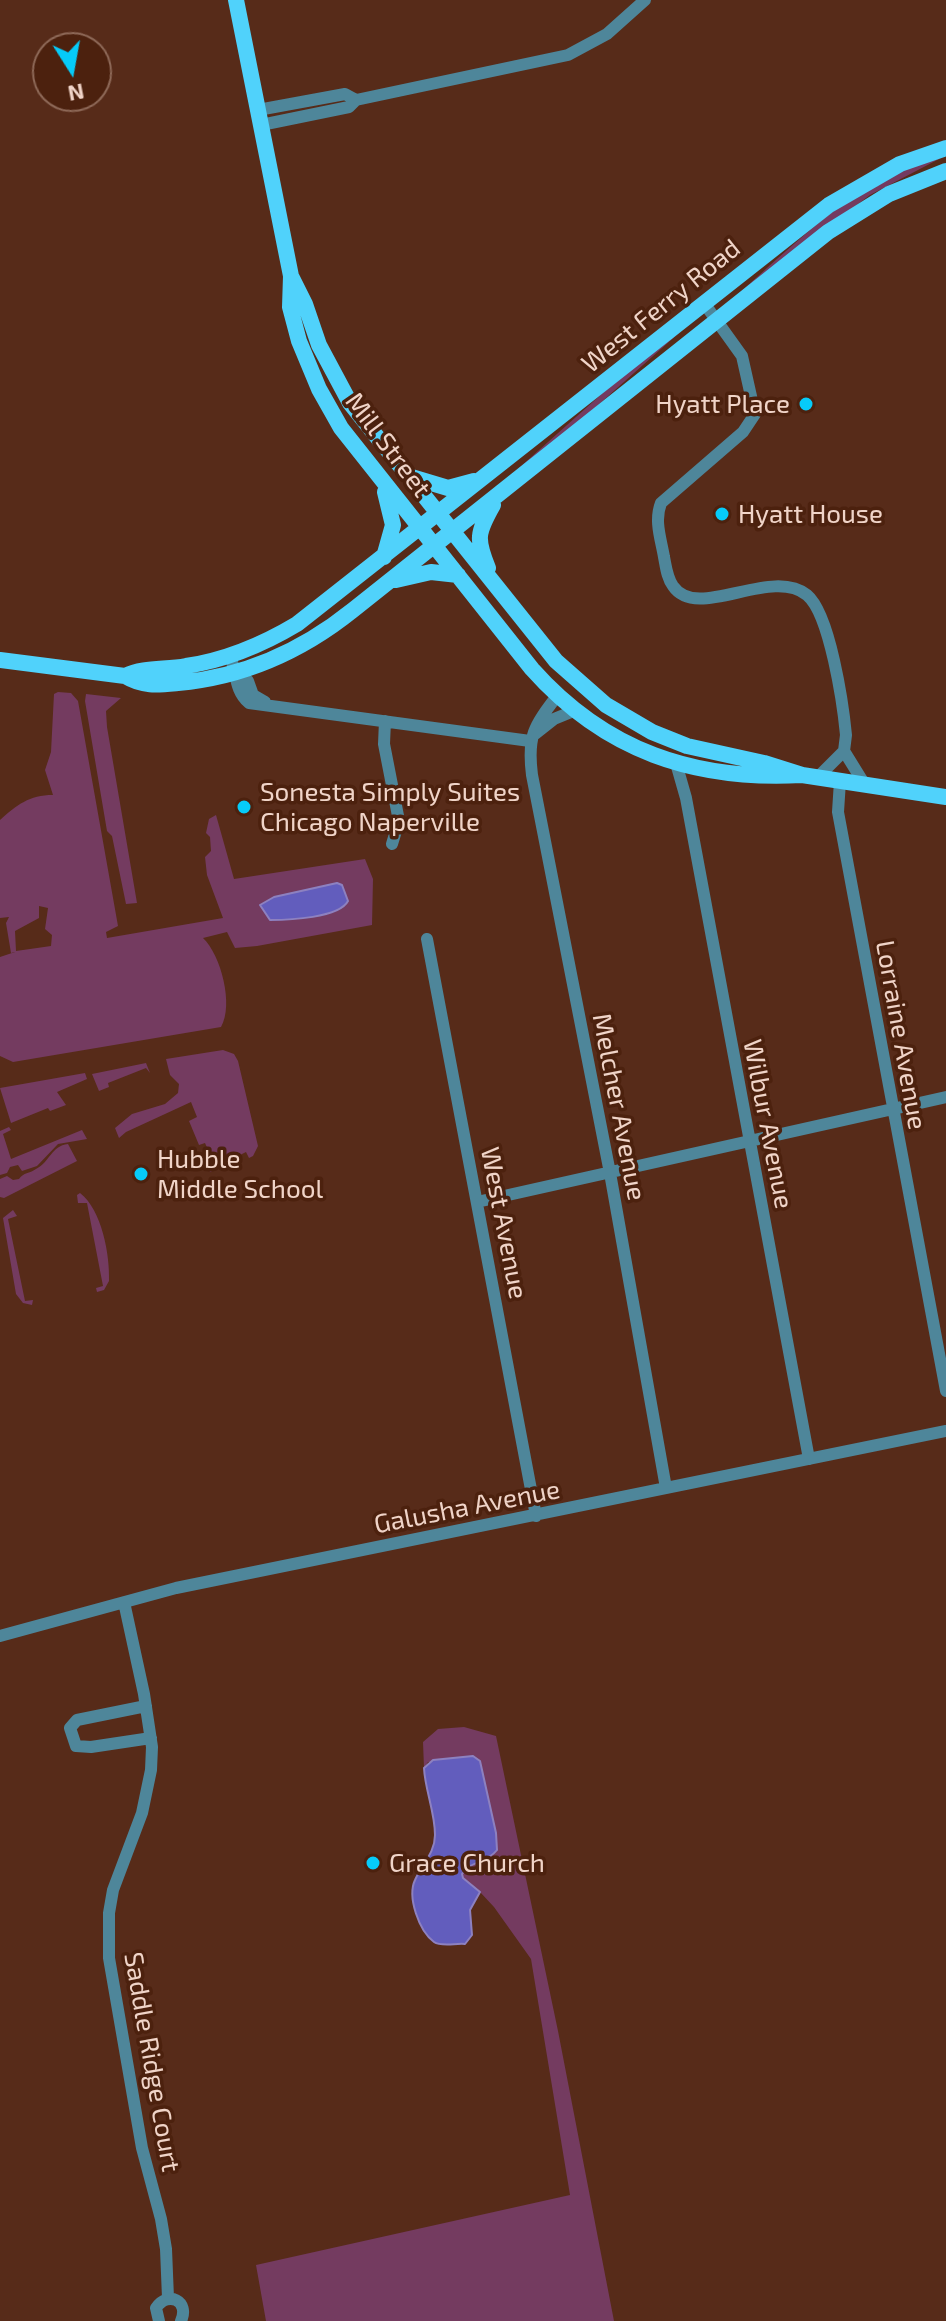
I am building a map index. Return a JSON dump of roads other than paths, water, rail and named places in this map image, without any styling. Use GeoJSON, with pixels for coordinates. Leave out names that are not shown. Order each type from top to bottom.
{"type":"FeatureCollection","features":[{"type":"Feature","properties":{"kind":"main road","name":"Mill Street"},"geometry":{"type":"LineString","coordinates":[[236,0],[291,276],[290,307],[299,341],[319,389],[341,428],[532,669],[557,696]]}},
{"type":"Feature","properties":{"kind":"main road","name":"West Ferry Road"},"geometry":{"type":"LineString","coordinates":[[234,664],[297,624],[384,557],[802,224],[851,190],[900,164],[946,148]]}},
{"type":"Feature","properties":{"kind":"main road","name":"West Ferry Road"},"geometry":{"type":"LineString","coordinates":[[234,664],[290,652],[323,633],[846,219],[889,194],[946,171]]}},
{"type":"Feature","properties":{"kind":"main road","name":"Mill Street"},"geometry":{"type":"LineString","coordinates":[[291,276],[339,386],[451,532],[569,675],[606,705],[665,738]]}},
{"type":"Feature","properties":{"kind":"main road"},"geometry":{"type":"LineString","coordinates":[[408,476],[448,488],[483,478]]}},
{"type":"Feature","properties":{"kind":"main road"},"geometry":{"type":"LineString","coordinates":[[381,479],[393,517],[384,557]]}},
{"type":"Feature","properties":{"kind":"main road"},"geometry":{"type":"LineString","coordinates":[[495,585],[478,541],[482,523],[499,494]]}},
{"type":"Feature","properties":{"kind":"main road"},"geometry":{"type":"LineString","coordinates":[[387,583],[422,573],[458,575]]}},
{"type":"Feature","properties":{"kind":"main road"},"geometry":{"type":"LineString","coordinates":[[0,660],[125,676],[139,684],[160,685],[199,681],[234,664]]}},
{"type":"Feature","properties":{"kind":"main road"},"geometry":{"type":"LineString","coordinates":[[557,696],[627,744],[676,763],[746,776],[810,776]]}},
{"type":"Feature","properties":{"kind":"main road"},"geometry":{"type":"LineString","coordinates":[[557,696],[574,698],[603,719],[644,739],[665,738],[810,776],[946,797]]}},
{"type":"Feature","properties":{"kind":"street"},"geometry":{"type":"LineString","coordinates":[[260,118],[345,94],[356,100],[568,55],[607,34],[645,0]]}},
{"type":"Feature","properties":{"kind":"street"},"geometry":{"type":"LineString","coordinates":[[704,303],[742,356],[755,414],[743,432],[661,503],[658,524],[667,572],[677,592],[689,597],[708,598],[778,585],[796,588],[811,599],[821,613],[827,631],[846,729],[844,751],[865,785]]}},
{"type":"Feature","properties":{"kind":"street"},"geometry":{"type":"LineString","coordinates":[[234,664],[236,683],[245,699],[256,704],[531,739],[554,719],[576,710]]}},
{"type":"Feature","properties":{"kind":"street"},"geometry":{"type":"LineString","coordinates":[[531,739],[539,719],[557,696]]}},
{"type":"Feature","properties":{"kind":"street"},"geometry":{"type":"LineString","coordinates":[[385,721],[384,744],[399,821],[392,844]]}},
{"type":"Feature","properties":{"kind":"street","name":"Melcher Avenue"},"geometry":{"type":"LineString","coordinates":[[531,739],[532,775],[610,1173],[666,1488]]}},
{"type":"Feature","properties":{"kind":"street"},"geometry":{"type":"LineString","coordinates":[[810,776],[844,751]]}},
{"type":"Feature","properties":{"kind":"street","name":"Wilbur Avenue"},"geometry":{"type":"LineString","coordinates":[[676,763],[686,798],[809,1459]]}},
{"type":"Feature","properties":{"kind":"street"},"geometry":{"type":"LineString","coordinates":[[686,798],[692,777],[701,769]]}},
{"type":"Feature","properties":{"kind":"street","name":"Lorraine Avenue"},"geometry":{"type":"LineString","coordinates":[[840,781],[838,812],[946,1391]]}},
{"type":"Feature","properties":{"kind":"street","name":"West Avenue"},"geometry":{"type":"LineString","coordinates":[[427,939],[536,1516]]}},
{"type":"Feature","properties":{"kind":"street"},"geometry":{"type":"LineString","coordinates":[[477,1202],[946,1097]]}},
{"type":"Feature","properties":{"kind":"street","name":"Galusha Avenue"},"geometry":{"type":"LineString","coordinates":[[0,1636],[180,1587],[946,1431]]}},
{"type":"Feature","properties":{"kind":"street","name":"Saddle Ridge Court"},"geometry":{"type":"LineString","coordinates":[[124,1602],[146,1706],[151,1738],[151,1770],[142,1813],[119,1869],[111,1902],[109,1958],[142,2148],[161,2219],[168,2298]]}},
{"type":"Feature","properties":{"kind":"street"},"geometry":{"type":"LineString","coordinates":[[146,1706],[77,1720],[70,1732],[76,1746],[91,1747],[151,1738]]}},
{"type":"Feature","properties":{"kind":"street","name":"Saddle Ridge Court"},"geometry":{"type":"LineString","coordinates":[[159,2321],[156,2308],[163,2299],[168,2298],[183,2305],[181,2321]]}},
{"type":"Feature","properties":{"kind":"place","name":"Hyatt Place"},"geometry":{"type":"Point","coordinates":[806,404]}},
{"type":"Feature","properties":{"kind":"place","name":"Hyatt House"},"geometry":{"type":"Point","coordinates":[722,514]}},
{"type":"Feature","properties":{"kind":"place","name":"Sonesta Simply Suites Chicago Naperville"},"geometry":{"type":"Point","coordinates":[244,807]}},
{"type":"Feature","properties":{"kind":"place","name":"Hubble Middle School"},"geometry":{"type":"Point","coordinates":[141,1174]}},
{"type":"Feature","properties":{"kind":"place","name":"Grace Church"},"geometry":{"type":"Point","coordinates":[373,1863]}}]}
